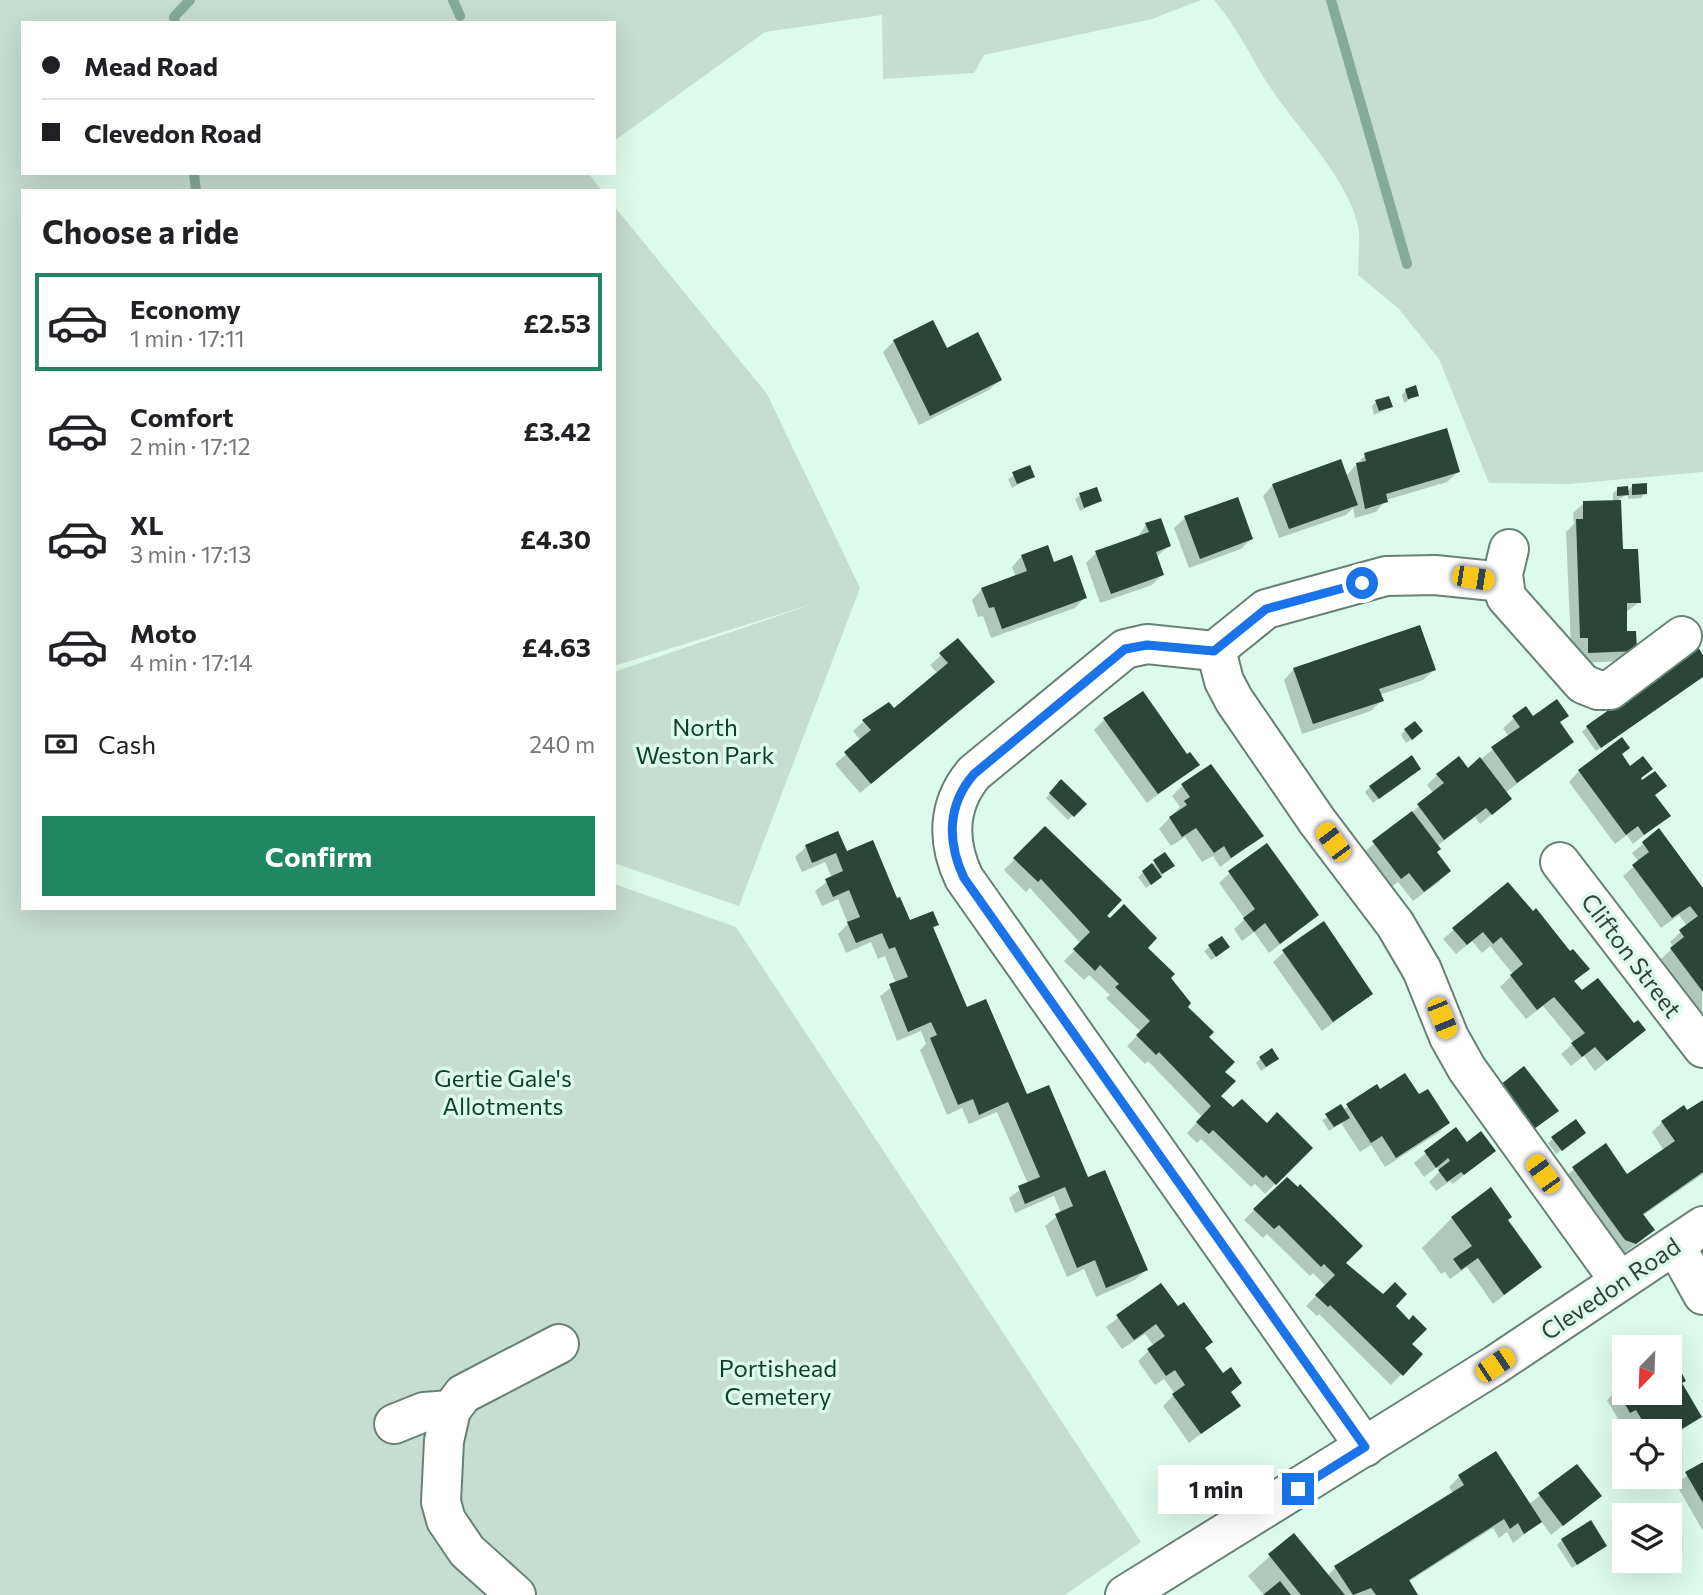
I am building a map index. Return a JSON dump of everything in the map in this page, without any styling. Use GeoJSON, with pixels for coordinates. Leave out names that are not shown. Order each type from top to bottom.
{"type":"FeatureCollection","features":[{"type":"Feature","properties":{"kind":"street"},"geometry":{"type":"LineString","coordinates":[[1365,1447],[964,878],[951,844],[954,813],[968,781],[1118,653],[1130,647],[1147,645],[1216,650],[1266,609],[1386,576],[1506,576],[1579,679],[1598,690],[1614,688],[1682,636]]}},
{"type":"Feature","properties":{"kind":"street"},"geometry":{"type":"LineString","coordinates":[[1216,650],[1224,681],[1234,700],[1406,942],[1467,1069],[1619,1280]]}},
{"type":"Feature","properties":{"kind":"street","name":"Clifton Street"},"geometry":{"type":"LineString","coordinates":[[1556,858],[1703,1048]]}},
{"type":"Feature","properties":{"kind":"street"},"geometry":{"type":"LineString","coordinates":[[1689,1236],[1703,1295]]}},
{"type":"Feature","properties":{"kind":"street","name":"Clevedon Road"},"geometry":{"type":"LineString","coordinates":[[1125,1595],[1495,1365],[1619,1280],[1689,1236]]}},
{"type":"Feature","properties":{"kind":"street"},"geometry":{"type":"LineString","coordinates":[[516,1595],[467,1551],[446,1520],[441,1482],[444,1441],[451,1410],[463,1394],[559,1344]]}},
{"type":"Feature","properties":{"kind":"street"},"geometry":{"type":"LineString","coordinates":[[394,1424],[424,1412],[451,1410]]}},
{"type":"Feature","properties":{"kind":"green space"},"geometry":{"type":"Polygon","coordinates":[[[0,0],[1201,0],[1152,19],[984,55],[974,73],[883,79],[882,15],[765,32],[616,140],[616,21],[21,21],[21,175],[590,175],[600,189],[21,189],[21,910],[616,910],[616,885],[736,927],[1141,1542],[1065,1595],[0,1595],[0,0]]]}},
{"type":"Feature","properties":{"kind":"green space"},"geometry":{"type":"Polygon","coordinates":[[[1214,0],[1703,0],[1703,472],[1569,484],[1489,483],[1439,359],[1399,309],[1358,275],[1359,232],[1347,195],[1272,90],[1231,22],[1214,0]]]}},
{"type":"Feature","properties":{"kind":"green space","name":"North Weston Park"},"geometry":{"type":"Polygon","coordinates":[[[616,208],[767,394],[860,588],[739,906],[616,864],[616,671],[819,602],[616,665],[616,208]]]}},
{"type":"Feature","properties":{"kind":"building"},"geometry":{"type":"Polygon","coordinates":[[[933,320],[947,348],[978,332],[1002,380],[930,416],[893,340],[933,320]]]}},
{"type":"Feature","properties":{"kind":"building"},"geometry":{"type":"Polygon","coordinates":[[[1416,385],[1419,396],[1408,399],[1405,389],[1416,385]]]}},
{"type":"Feature","properties":{"kind":"building"},"geometry":{"type":"Polygon","coordinates":[[[1389,396],[1393,407],[1379,411],[1375,400],[1389,396]]]}},
{"type":"Feature","properties":{"kind":"building"},"geometry":{"type":"Polygon","coordinates":[[[1447,428],[1460,472],[1386,494],[1388,502],[1365,509],[1356,463],[1366,461],[1364,453],[1447,428]]]}},
{"type":"Feature","properties":{"kind":"building"},"geometry":{"type":"Polygon","coordinates":[[[1341,459],[1358,505],[1289,529],[1272,484],[1341,459]]]}},
{"type":"Feature","properties":{"kind":"building"},"geometry":{"type":"Polygon","coordinates":[[[1030,465],[1035,477],[1017,484],[1012,472],[1030,465]]]}},
{"type":"Feature","properties":{"kind":"building"},"geometry":{"type":"Polygon","coordinates":[[[1647,483],[1647,494],[1632,495],[1632,484],[1647,483]]]}},
{"type":"Feature","properties":{"kind":"building"},"geometry":{"type":"Polygon","coordinates":[[[1628,486],[1629,495],[1617,496],[1617,487],[1628,486]]]}},
{"type":"Feature","properties":{"kind":"building"},"geometry":{"type":"Polygon","coordinates":[[[1097,487],[1102,501],[1084,508],[1079,493],[1097,487]]]}},
{"type":"Feature","properties":{"kind":"building"},"geometry":{"type":"Polygon","coordinates":[[[1238,497],[1253,539],[1200,559],[1184,516],[1238,497]]]}},
{"type":"Feature","properties":{"kind":"building"},"geometry":{"type":"Polygon","coordinates":[[[1621,500],[1623,549],[1638,549],[1641,603],[1627,603],[1627,631],[1636,631],[1637,651],[1588,653],[1588,638],[1580,638],[1576,519],[1583,519],[1583,501],[1621,500]]]}},
{"type":"Feature","properties":{"kind":"building"},"geometry":{"type":"Polygon","coordinates":[[[1161,518],[1171,546],[1156,552],[1164,575],[1111,594],[1095,551],[1149,532],[1145,523],[1161,518]]]}},
{"type":"Feature","properties":{"kind":"building"},"geometry":{"type":"Polygon","coordinates":[[[1048,545],[1054,562],[1072,555],[1087,598],[1002,629],[994,607],[989,608],[981,588],[1027,571],[1021,555],[1048,545]]]}},
{"type":"Feature","properties":{"kind":"building"},"geometry":{"type":"Polygon","coordinates":[[[1420,625],[1436,670],[1379,689],[1384,701],[1313,724],[1293,668],[1420,625]]]}},
{"type":"Feature","properties":{"kind":"building"},"geometry":{"type":"Polygon","coordinates":[[[958,638],[995,682],[871,784],[844,752],[871,730],[862,720],[889,702],[894,708],[948,663],[939,653],[958,638]]]}},
{"type":"Feature","properties":{"kind":"building"},"geometry":{"type":"Polygon","coordinates":[[[1698,647],[1703,655],[1703,677],[1601,748],[1586,726],[1698,647]]]}},
{"type":"Feature","properties":{"kind":"building"},"geometry":{"type":"Polygon","coordinates":[[[1143,691],[1187,754],[1190,752],[1200,765],[1158,794],[1103,718],[1143,691]]]}},
{"type":"Feature","properties":{"kind":"building"},"geometry":{"type":"Polygon","coordinates":[[[1557,699],[1569,716],[1560,722],[1574,742],[1517,783],[1491,747],[1520,727],[1512,716],[1526,706],[1533,716],[1557,699]]]}},
{"type":"Feature","properties":{"kind":"building"},"geometry":{"type":"Polygon","coordinates":[[[1415,721],[1423,731],[1412,740],[1404,729],[1415,721]]]}},
{"type":"Feature","properties":{"kind":"building"},"geometry":{"type":"Polygon","coordinates":[[[1622,737],[1630,748],[1622,754],[1630,766],[1643,756],[1653,769],[1641,778],[1642,780],[1655,771],[1667,786],[1655,795],[1671,816],[1644,835],[1638,826],[1626,835],[1578,770],[1622,737]]]}},
{"type":"Feature","properties":{"kind":"building"},"geometry":{"type":"Polygon","coordinates":[[[1412,755],[1421,769],[1379,799],[1369,786],[1412,755]]]}},
{"type":"Feature","properties":{"kind":"building"},"geometry":{"type":"Polygon","coordinates":[[[1459,756],[1468,768],[1480,757],[1512,799],[1492,815],[1486,808],[1444,840],[1417,804],[1444,783],[1436,774],[1459,756]]]}},
{"type":"Feature","properties":{"kind":"building"},"geometry":{"type":"Polygon","coordinates":[[[1211,764],[1264,836],[1231,858],[1224,846],[1214,853],[1196,828],[1182,837],[1169,817],[1187,805],[1184,801],[1190,797],[1181,784],[1211,764]]]}},
{"type":"Feature","properties":{"kind":"building"},"geometry":{"type":"Polygon","coordinates":[[[1061,779],[1087,804],[1074,817],[1049,793],[1061,779]]]}},
{"type":"Feature","properties":{"kind":"building"},"geometry":{"type":"Polygon","coordinates":[[[1412,811],[1441,849],[1437,852],[1451,871],[1424,892],[1409,873],[1401,879],[1372,841],[1412,811]]]}},
{"type":"Feature","properties":{"kind":"building"},"geometry":{"type":"Polygon","coordinates":[[[1045,826],[1122,900],[1107,916],[1110,918],[1124,904],[1157,938],[1148,948],[1175,974],[1171,978],[1191,1003],[1188,1007],[1214,1032],[1209,1037],[1235,1062],[1225,1072],[1236,1081],[1221,1096],[1233,1107],[1242,1099],[1267,1123],[1277,1112],[1313,1148],[1276,1185],[1266,1175],[1263,1178],[1213,1130],[1209,1134],[1196,1122],[1211,1106],[1159,1052],[1156,1055],[1136,1035],[1150,1021],[1115,987],[1119,984],[1100,965],[1095,971],[1073,949],[1090,932],[1041,879],[1038,882],[1013,858],[1045,826]]]}},
{"type":"Feature","properties":{"kind":"building"},"geometry":{"type":"Polygon","coordinates":[[[1659,828],[1703,888],[1703,992],[1670,948],[1684,937],[1679,930],[1698,916],[1690,906],[1672,918],[1632,865],[1649,852],[1642,842],[1659,828]]]}},
{"type":"Feature","properties":{"kind":"building"},"geometry":{"type":"Polygon","coordinates":[[[838,831],[847,851],[873,840],[897,898],[900,897],[910,920],[933,911],[939,925],[933,927],[967,1007],[986,999],[1027,1094],[1049,1085],[1088,1177],[1105,1170],[1148,1270],[1106,1288],[1095,1260],[1077,1268],[1055,1214],[1073,1206],[1065,1187],[1025,1204],[1018,1186],[1040,1177],[1008,1102],[979,1115],[973,1099],[958,1105],[930,1038],[937,1035],[931,1022],[908,1032],[889,984],[908,977],[895,947],[889,949],[882,933],[856,943],[847,922],[860,917],[849,890],[833,897],[825,879],[843,871],[836,853],[812,863],[805,845],[838,831]]]}},
{"type":"Feature","properties":{"kind":"building"},"geometry":{"type":"Polygon","coordinates":[[[1267,843],[1319,915],[1280,944],[1265,923],[1254,932],[1243,918],[1255,909],[1228,871],[1267,843]]]}},
{"type":"Feature","properties":{"kind":"building"},"geometry":{"type":"Polygon","coordinates":[[[1165,852],[1175,866],[1162,874],[1153,860],[1165,852]]]}},
{"type":"Feature","properties":{"kind":"building"},"geometry":{"type":"Polygon","coordinates":[[[1152,863],[1162,877],[1151,885],[1142,871],[1152,863]]]}},
{"type":"Feature","properties":{"kind":"building"},"geometry":{"type":"Polygon","coordinates":[[[1508,882],[1533,911],[1536,908],[1570,951],[1573,949],[1590,969],[1574,981],[1582,990],[1598,978],[1634,1023],[1638,1020],[1646,1030],[1607,1061],[1595,1047],[1582,1057],[1571,1043],[1585,1033],[1554,997],[1537,1010],[1510,975],[1523,964],[1501,937],[1493,944],[1483,932],[1467,945],[1452,928],[1508,882]]]}},
{"type":"Feature","properties":{"kind":"building"},"geometry":{"type":"Polygon","coordinates":[[[1324,921],[1373,994],[1333,1022],[1282,950],[1324,921]]]}},
{"type":"Feature","properties":{"kind":"building"},"geometry":{"type":"Polygon","coordinates":[[[1222,936],[1230,947],[1216,957],[1208,945],[1222,936]]]}},
{"type":"Feature","properties":{"kind":"building"},"geometry":{"type":"Polygon","coordinates":[[[1272,1048],[1279,1059],[1266,1067],[1259,1057],[1272,1048]]]}},
{"type":"Feature","properties":{"kind":"building"},"geometry":{"type":"Polygon","coordinates":[[[1524,1066],[1559,1111],[1534,1129],[1500,1085],[1524,1066]]]}},
{"type":"Feature","properties":{"kind":"building"},"geometry":{"type":"Polygon","coordinates":[[[1405,1073],[1419,1094],[1428,1089],[1450,1123],[1396,1158],[1382,1136],[1371,1143],[1346,1104],[1377,1084],[1380,1089],[1405,1073]]]}},
{"type":"Feature","properties":{"kind":"building"},"geometry":{"type":"Polygon","coordinates":[[[1703,1100],[1703,1172],[1643,1214],[1655,1230],[1636,1244],[1625,1240],[1572,1167],[1606,1143],[1627,1174],[1675,1141],[1661,1121],[1684,1105],[1687,1110],[1703,1100]]]}},
{"type":"Feature","properties":{"kind":"building"},"geometry":{"type":"Polygon","coordinates":[[[1341,1104],[1350,1118],[1334,1127],[1325,1114],[1341,1104]]]}},
{"type":"Feature","properties":{"kind":"building"},"geometry":{"type":"Polygon","coordinates":[[[1576,1119],[1586,1133],[1562,1151],[1551,1137],[1576,1119]]]}},
{"type":"Feature","properties":{"kind":"building"},"geometry":{"type":"Polygon","coordinates":[[[1456,1127],[1467,1142],[1481,1131],[1496,1151],[1464,1175],[1461,1172],[1447,1182],[1438,1170],[1450,1161],[1448,1158],[1436,1168],[1424,1151],[1456,1127]]]}},
{"type":"Feature","properties":{"kind":"building"},"geometry":{"type":"Polygon","coordinates":[[[1287,1177],[1298,1187],[1300,1184],[1363,1246],[1346,1263],[1383,1294],[1395,1282],[1407,1294],[1396,1306],[1409,1320],[1413,1315],[1427,1329],[1412,1344],[1423,1354],[1403,1376],[1330,1305],[1328,1307],[1315,1295],[1335,1275],[1324,1264],[1321,1267],[1279,1225],[1274,1229],[1253,1209],[1287,1177]]]}},
{"type":"Feature","properties":{"kind":"building"},"geometry":{"type":"Polygon","coordinates":[[[1491,1187],[1512,1217],[1508,1220],[1542,1267],[1504,1295],[1478,1258],[1461,1270],[1453,1259],[1472,1246],[1451,1217],[1491,1187]]]}},
{"type":"Feature","properties":{"kind":"building"},"geometry":{"type":"Polygon","coordinates":[[[1161,1283],[1178,1306],[1184,1302],[1213,1342],[1205,1348],[1223,1373],[1231,1367],[1242,1383],[1231,1392],[1241,1406],[1201,1434],[1172,1394],[1185,1385],[1175,1370],[1166,1376],[1147,1349],[1165,1336],[1156,1324],[1134,1340],[1116,1315],[1161,1283]]]}},
{"type":"Feature","properties":{"kind":"building"},"geometry":{"type":"Polygon","coordinates":[[[1682,1383],[1702,1417],[1682,1429],[1682,1419],[1641,1419],[1636,1410],[1630,1413],[1626,1405],[1682,1405],[1682,1383]]]}},
{"type":"Feature","properties":{"kind":"building"},"geometry":{"type":"Polygon","coordinates":[[[1496,1451],[1542,1522],[1524,1534],[1518,1523],[1510,1529],[1504,1519],[1409,1580],[1418,1595],[1376,1595],[1371,1588],[1353,1595],[1334,1566],[1464,1485],[1458,1475],[1496,1451]]]}},
{"type":"Feature","properties":{"kind":"building"},"geometry":{"type":"Polygon","coordinates":[[[1703,1462],[1703,1503],[1685,1472],[1703,1462]]]}},
{"type":"Feature","properties":{"kind":"building"},"geometry":{"type":"Polygon","coordinates":[[[1577,1464],[1602,1496],[1563,1526],[1538,1493],[1577,1464]]]}},
{"type":"Feature","properties":{"kind":"building"},"geometry":{"type":"Polygon","coordinates":[[[1591,1520],[1607,1546],[1577,1565],[1561,1539],[1591,1520]]]}},
{"type":"Feature","properties":{"kind":"building"},"geometry":{"type":"Polygon","coordinates":[[[1294,1533],[1345,1595],[1301,1595],[1268,1554],[1294,1533]]]}},
{"type":"Feature","properties":{"kind":"building"},"geometry":{"type":"Polygon","coordinates":[[[1280,1581],[1291,1595],[1263,1595],[1280,1581]]]}},
{"type":"Feature","properties":{"kind":"waterway"},"geometry":{"type":"LineString","coordinates":[[175,21],[174,17],[190,0]]}},
{"type":"Feature","properties":{"kind":"waterway"},"geometry":{"type":"LineString","coordinates":[[453,0],[460,16]]}},
{"type":"Feature","properties":{"kind":"waterway"},"geometry":{"type":"LineString","coordinates":[[1331,0],[1407,264]]}},
{"type":"Feature","properties":{"kind":"waterway"},"geometry":{"type":"LineString","coordinates":[[194,175],[196,189]]}},
{"type":"Feature","properties":{"kind":"route"},"geometry":{"type":"LineString","coordinates":[[1298,1489],[1365,1447],[964,878],[951,844],[951,828],[958,800],[974,774],[1118,653],[1136,645],[1214,651],[1261,611],[1289,601],[1362,583]]}},
{"type":"Feature","properties":{"kind":"park label","name":"Gertie Gale's Allotments"},"geometry":{"type":"Point","coordinates":[503,1091]}},
{"type":"Feature","properties":{"kind":"park label","name":"Portishead Cemetery"},"geometry":{"type":"Point","coordinates":[778,1381]}}]}
